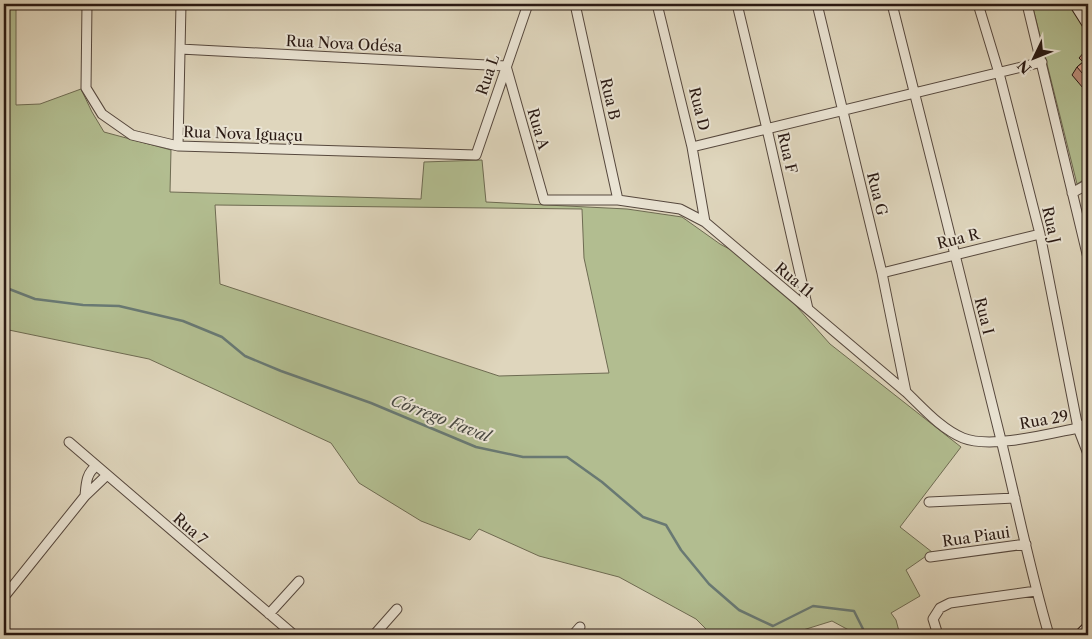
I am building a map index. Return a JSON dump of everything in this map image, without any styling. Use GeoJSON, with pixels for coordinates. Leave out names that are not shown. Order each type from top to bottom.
{"type":"FeatureCollection","features":[{"type":"Feature","properties":{"kind":"street","name":"Rua Nova Iguaçu"},"geometry":{"type":"LineString","coordinates":[[87,4],[86,88],[102,114],[132,134],[178,146],[476,155]]}},
{"type":"Feature","properties":{"kind":"street"},"geometry":{"type":"LineString","coordinates":[[178,146],[182,4]]}},
{"type":"Feature","properties":{"kind":"street","name":"Rua L"},"geometry":{"type":"LineString","coordinates":[[476,155],[528,4]]}},
{"type":"Feature","properties":{"kind":"street","name":"Rua B"},"geometry":{"type":"LineString","coordinates":[[574,4],[618,200]]}},
{"type":"Feature","properties":{"kind":"street","name":"Rua D"},"geometry":{"type":"LineString","coordinates":[[658,4],[692,148],[706,222]]}},
{"type":"Feature","properties":{"kind":"street","name":"Rua F"},"geometry":{"type":"LineString","coordinates":[[736,4],[768,129],[808,309]]}},
{"type":"Feature","properties":{"kind":"street","name":"Rua G"},"geometry":{"type":"LineString","coordinates":[[817,4],[882,273],[906,392]]}},
{"type":"Feature","properties":{"kind":"street","name":"Rua I"},"geometry":{"type":"LineString","coordinates":[[892,4],[1002,442],[1036,591],[1049,635]]}},
{"type":"Feature","properties":{"kind":"street","name":"Rua J"},"geometry":{"type":"LineString","coordinates":[[978,4],[999,73],[1040,234],[1078,428],[1088,454]]}},
{"type":"Feature","properties":{"kind":"street"},"geometry":{"type":"LineString","coordinates":[[1027,4],[1088,258]]}},
{"type":"Feature","properties":{"kind":"street"},"geometry":{"type":"LineString","coordinates":[[1076,4],[1088,23]]}},
{"type":"Feature","properties":{"kind":"street","name":"Rua Nova Odésa"},"geometry":{"type":"LineString","coordinates":[[180,49],[506,66]]}},
{"type":"Feature","properties":{"kind":"street"},"geometry":{"type":"LineString","coordinates":[[692,148],[1042,62]]}},
{"type":"Feature","properties":{"kind":"street","name":"Rua A"},"geometry":{"type":"LineString","coordinates":[[506,66],[544,200]]}},
{"type":"Feature","properties":{"kind":"street"},"geometry":{"type":"LineString","coordinates":[[1072,193],[1088,184]]}},
{"type":"Feature","properties":{"kind":"street","name":"Rua 11"},"geometry":{"type":"LineString","coordinates":[[544,200],[618,200],[680,209],[706,222],[906,392],[935,420],[963,438],[985,442],[1002,442]]}},
{"type":"Feature","properties":{"kind":"street","name":"Rua R"},"geometry":{"type":"LineString","coordinates":[[882,273],[1040,234]]}},
{"type":"Feature","properties":{"kind":"street","name":"Rua 29"},"geometry":{"type":"LineString","coordinates":[[1002,442],[1078,428],[1088,422]]}},
{"type":"Feature","properties":{"kind":"street","name":"Rua 7"},"geometry":{"type":"LineString","coordinates":[[69,442],[294,635]]}},
{"type":"Feature","properties":{"kind":"street"},"geometry":{"type":"LineString","coordinates":[[84,496],[89,475],[97,466]]}},
{"type":"Feature","properties":{"kind":"street"},"geometry":{"type":"LineString","coordinates":[[4,597],[84,496],[107,475]]}},
{"type":"Feature","properties":{"kind":"street"},"geometry":{"type":"LineString","coordinates":[[929,502],[1015,498]]}},
{"type":"Feature","properties":{"kind":"street","name":"Rua Piaui"},"geometry":{"type":"LineString","coordinates":[[930,557],[1026,544]]}},
{"type":"Feature","properties":{"kind":"street"},"geometry":{"type":"LineString","coordinates":[[269,614],[299,582]]}},
{"type":"Feature","properties":{"kind":"street"},"geometry":{"type":"LineString","coordinates":[[938,635],[933,619],[940,608],[950,603],[1036,591]]}},
{"type":"Feature","properties":{"kind":"street"},"geometry":{"type":"LineString","coordinates":[[374,635],[397,609]]}},
{"type":"Feature","properties":{"kind":"street"},"geometry":{"type":"LineString","coordinates":[[572,635],[580,627]]}},
{"type":"Feature","properties":{"kind":"street"},"geometry":{"type":"LineString","coordinates":[[1081,635],[1088,628]]}},
{"type":"Feature","properties":{"kind":"green space"},"geometry":{"type":"Polygon","coordinates":[[[4,4],[16,4],[16,105],[40,104],[81,89],[104,132],[171,150],[170,192],[421,199],[424,162],[482,160],[486,202],[627,209],[682,217],[733,251],[782,290],[830,344],[961,447],[900,527],[932,552],[906,570],[920,596],[891,613],[896,620],[900,635],[858,635],[832,621],[787,635],[712,635],[696,619],[619,577],[539,556],[479,529],[470,540],[421,521],[359,483],[331,443],[149,359],[4,329],[4,4]],[[215,205],[220,284],[499,376],[609,373],[584,258],[582,209],[215,205]]]}},
{"type":"Feature","properties":{"kind":"green space"},"geometry":{"type":"Polygon","coordinates":[[[1032,4],[1073,4],[1088,28],[1088,177],[1077,184],[1032,4]]]}},
{"type":"Feature","properties":{"kind":"building"},"geometry":{"type":"Polygon","coordinates":[[[1088,58],[1088,80],[1077,67],[1088,58]]]}},
{"type":"Feature","properties":{"kind":"waterway","name":"Córrego Faval"},"geometry":{"type":"LineString","coordinates":[[4,287],[35,299],[83,305],[119,306],[183,321],[222,337],[245,356],[371,403],[476,447],[523,457],[567,457],[602,482],[643,517],[666,525],[681,550],[709,584],[739,610],[773,626],[813,606],[854,611],[866,635]]}}]}
